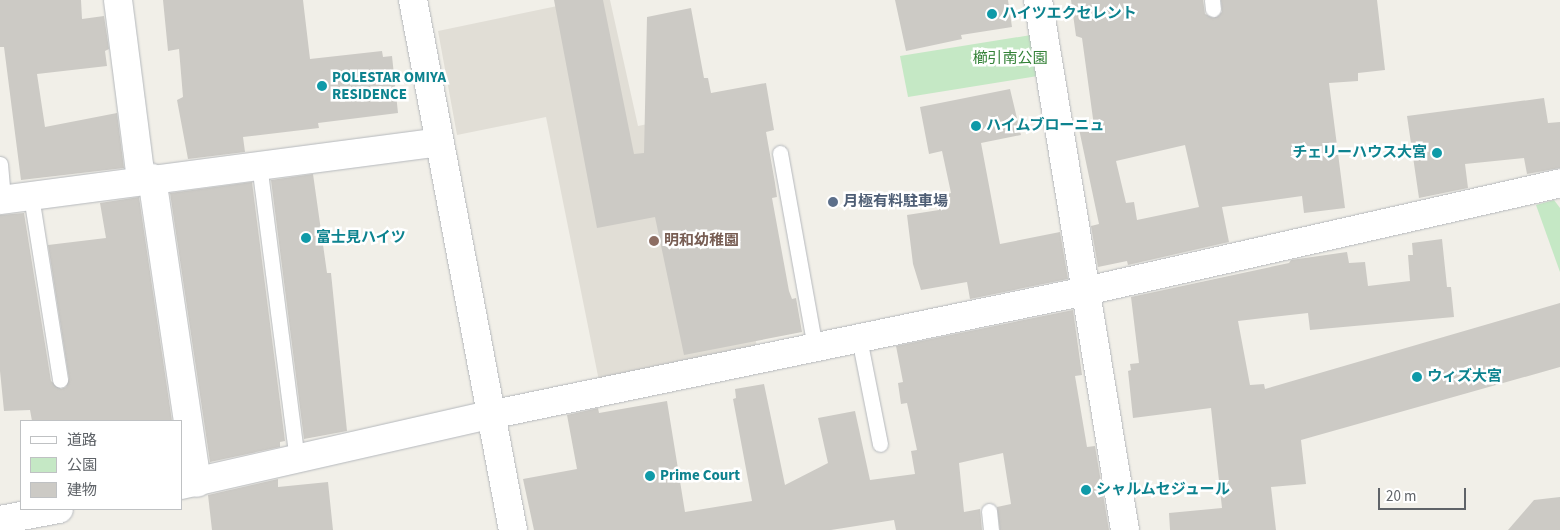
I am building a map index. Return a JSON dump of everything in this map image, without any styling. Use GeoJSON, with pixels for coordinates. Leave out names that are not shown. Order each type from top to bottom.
{"type":"FeatureCollection","features":[{"type":"Feature","properties":{"kind":"street"},"geometry":{"type":"LineString","coordinates":[[118,0],[147,178],[180,420]]}},
{"type":"Feature","properties":{"kind":"street"},"geometry":{"type":"LineString","coordinates":[[413,0],[490,415],[514,530]]}},
{"type":"Feature","properties":{"kind":"street"},"geometry":{"type":"LineString","coordinates":[[1038,0],[1125,530]]}},
{"type":"Feature","properties":{"kind":"street"},"geometry":{"type":"LineString","coordinates":[[2,200],[147,178],[439,142]]}},
{"type":"Feature","properties":{"kind":"street"},"geometry":{"type":"LineString","coordinates":[[182,433],[189,484],[490,415],[1086,291],[1560,183]]}},
{"type":"Feature","properties":{"kind":"street"},"geometry":{"type":"LineString","coordinates":[[0,520],[54,510]]}},
{"type":"Feature","properties":{"kind":"lane"},"geometry":{"type":"LineString","coordinates":[[780,153],[816,348]]}},
{"type":"Feature","properties":{"kind":"lane"},"geometry":{"type":"LineString","coordinates":[[0,164],[2,200]]}},
{"type":"Feature","properties":{"kind":"lane"},"geometry":{"type":"LineString","coordinates":[[260,164],[297,460]]}},
{"type":"Feature","properties":{"kind":"lane"},"geometry":{"type":"LineString","coordinates":[[31,196],[60,380]]}},
{"type":"Feature","properties":{"kind":"lane"},"geometry":{"type":"LineString","coordinates":[[859,338],[880,444]]}},
{"type":"Feature","properties":{"kind":"lane"},"geometry":{"type":"LineString","coordinates":[[989,512],[991,530]]}},
{"type":"Feature","properties":{"kind":"shaded area","name":"明和幼稚園"},"geometry":{"type":"Polygon","coordinates":[[[566,0],[610,0],[638,126],[711,111],[757,347],[599,381],[546,117],[457,135],[438,31],[567,4],[566,0]]]}},
{"type":"Feature","properties":{"kind":"green space","name":"櫛引南公園"},"geometry":{"type":"Polygon","coordinates":[[[1031,35],[1038,76],[908,97],[900,56],[1031,35]]]}},
{"type":"Feature","properties":{"kind":"green space"},"geometry":{"type":"Polygon","coordinates":[[[1554,200],[1560,208],[1560,272],[1536,205],[1554,200]]]}},
{"type":"Feature","properties":{"kind":"building"},"geometry":{"type":"Polygon","coordinates":[[[0,0],[81,0],[82,19],[104,16],[109,49],[105,51],[107,66],[37,74],[45,127],[117,113],[124,168],[21,180],[4,47],[0,47],[0,0]]]}},
{"type":"Feature","properties":{"kind":"building"},"geometry":{"type":"Polygon","coordinates":[[[163,0],[303,0],[310,59],[382,51],[383,57],[392,56],[398,113],[318,123],[319,128],[243,137],[245,152],[188,159],[177,100],[183,97],[179,49],[168,51],[163,0]]]}},
{"type":"Feature","properties":{"kind":"building"},"geometry":{"type":"Polygon","coordinates":[[[554,0],[603,0],[634,154],[644,153],[647,17],[691,8],[704,78],[708,78],[711,93],[766,83],[774,130],[766,132],[777,197],[772,198],[789,291],[792,299],[796,298],[802,332],[684,355],[655,217],[597,228],[554,0]]]}},
{"type":"Feature","properties":{"kind":"building"},"geometry":{"type":"Polygon","coordinates":[[[895,0],[1008,0],[1012,27],[961,35],[962,39],[906,51],[895,0]]]}},
{"type":"Feature","properties":{"kind":"building"},"geometry":{"type":"Polygon","coordinates":[[[1071,0],[1203,0],[1205,14],[1214,18],[1222,12],[1221,0],[1377,0],[1385,70],[1358,73],[1358,81],[1329,83],[1345,208],[1304,213],[1302,196],[1222,207],[1229,242],[1128,265],[1127,261],[1098,267],[1091,226],[1099,224],[1079,129],[1094,126],[1082,38],[1076,36],[1071,0]],[[1185,145],[1116,161],[1126,203],[1134,202],[1137,220],[1199,207],[1185,145]]]}},
{"type":"Feature","properties":{"kind":"building"},"geometry":{"type":"Polygon","coordinates":[[[1010,89],[1021,135],[981,143],[1000,244],[1060,232],[1068,279],[970,299],[967,282],[921,290],[913,264],[907,215],[939,210],[936,197],[951,193],[942,151],[929,154],[920,107],[1010,89]]]}},
{"type":"Feature","properties":{"kind":"building"},"geometry":{"type":"Polygon","coordinates":[[[1544,98],[1548,123],[1560,122],[1560,168],[1527,174],[1524,158],[1465,164],[1468,188],[1419,198],[1407,116],[1544,98]]]}},
{"type":"Feature","properties":{"kind":"building"},"geometry":{"type":"Polygon","coordinates":[[[313,174],[327,273],[331,273],[347,431],[304,439],[271,180],[313,174]]]}},
{"type":"Feature","properties":{"kind":"building"},"geometry":{"type":"Polygon","coordinates":[[[252,182],[285,441],[280,442],[280,447],[210,462],[170,193],[252,182]]]}},
{"type":"Feature","properties":{"kind":"building"},"geometry":{"type":"Polygon","coordinates":[[[139,197],[172,420],[32,420],[30,410],[4,411],[0,371],[0,215],[24,213],[51,381],[61,389],[66,387],[69,379],[48,245],[106,238],[100,203],[139,197]]]}},
{"type":"Feature","properties":{"kind":"building"},"geometry":{"type":"Polygon","coordinates":[[[1442,239],[1447,287],[1451,287],[1454,317],[1310,330],[1308,313],[1238,321],[1250,385],[1264,384],[1265,389],[1560,303],[1560,367],[1301,440],[1306,484],[1271,487],[1276,530],[1170,530],[1169,513],[1222,508],[1211,408],[1133,418],[1128,371],[1131,370],[1130,364],[1139,363],[1131,297],[1289,263],[1291,260],[1347,252],[1349,263],[1365,262],[1368,286],[1410,281],[1408,255],[1413,255],[1412,243],[1442,239]]]}},
{"type":"Feature","properties":{"kind":"building"},"geometry":{"type":"Polygon","coordinates":[[[1073,310],[1082,375],[1075,376],[1087,447],[1095,446],[1109,530],[1000,530],[997,507],[1011,504],[1003,453],[959,463],[964,512],[980,509],[982,530],[896,530],[894,520],[831,530],[534,530],[523,479],[577,469],[567,415],[598,408],[599,413],[667,401],[685,512],[752,501],[733,399],[736,398],[735,389],[764,384],[785,485],[828,463],[818,418],[855,411],[870,480],[915,474],[911,451],[917,450],[907,403],[901,404],[898,383],[903,382],[896,346],[1073,310]]]}},
{"type":"Feature","properties":{"kind":"building"},"geometry":{"type":"Polygon","coordinates":[[[278,479],[278,487],[328,482],[333,530],[212,530],[208,495],[278,479]]]}},
{"type":"Feature","properties":{"kind":"building"},"geometry":{"type":"Polygon","coordinates":[[[1560,497],[1560,530],[1508,530],[1534,500],[1560,497]]]}},
{"type":"Feature","properties":{"kind":"place","name":"ハイツエクセレント"},"geometry":{"type":"Point","coordinates":[992,14]}},
{"type":"Feature","properties":{"kind":"place","name":"POLESTAR OMIYA RESIDENCE"},"geometry":{"type":"Point","coordinates":[322,86]}},
{"type":"Feature","properties":{"kind":"place","name":"ハイムブローニュ"},"geometry":{"type":"Point","coordinates":[976,126]}},
{"type":"Feature","properties":{"kind":"place","name":"チェリーハウス大宮"},"geometry":{"type":"Point","coordinates":[1437,153]}},
{"type":"Feature","properties":{"kind":"place","name":"月極有料駐車場"},"geometry":{"type":"Point","coordinates":[833,202]}},
{"type":"Feature","properties":{"kind":"place","name":"富士見ハイツ"},"geometry":{"type":"Point","coordinates":[306,238]}},
{"type":"Feature","properties":{"kind":"place","name":"明和幼稚園"},"geometry":{"type":"Point","coordinates":[654,241]}},
{"type":"Feature","properties":{"kind":"place","name":"ウィズ大宮"},"geometry":{"type":"Point","coordinates":[1417,377]}},
{"type":"Feature","properties":{"kind":"place","name":"Prime Court"},"geometry":{"type":"Point","coordinates":[650,476]}},
{"type":"Feature","properties":{"kind":"place","name":"シャルムセジュール"},"geometry":{"type":"Point","coordinates":[1086,490]}}]}
